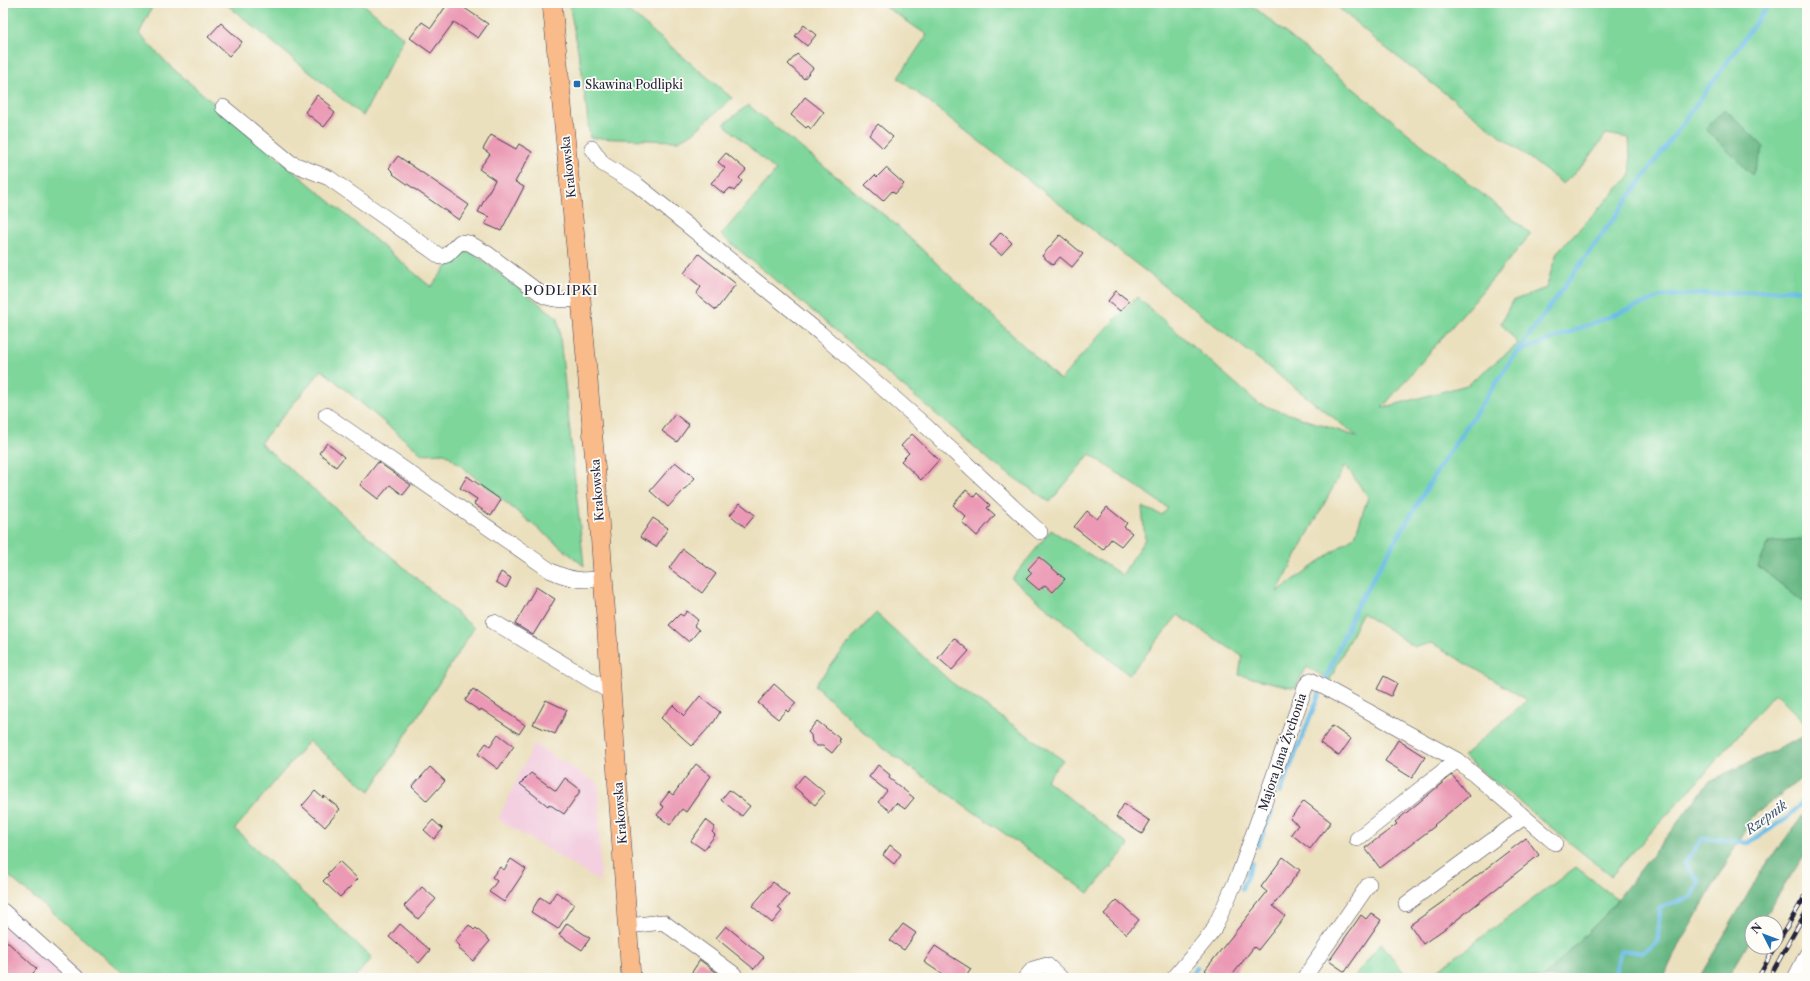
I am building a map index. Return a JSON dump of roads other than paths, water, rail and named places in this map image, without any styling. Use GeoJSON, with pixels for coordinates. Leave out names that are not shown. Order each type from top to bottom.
{"type":"FeatureCollection","features":[{"type":"Feature","properties":{"kind":"main road","name":"Krakowska"},"geometry":{"type":"LineString","coordinates":[[552,3],[581,299],[604,577],[632,978]]}},
{"type":"Feature","properties":{"kind":"street"},"geometry":{"type":"LineString","coordinates":[[223,107],[291,163],[329,178],[441,257],[447,255],[460,242],[469,243],[488,254],[544,296],[552,300],[562,301],[581,299]]}},
{"type":"Feature","properties":{"kind":"street"},"geometry":{"type":"LineString","coordinates":[[592,148],[603,164],[636,184],[820,333],[928,428],[1040,532]]}},
{"type":"Feature","properties":{"kind":"street"},"geometry":{"type":"LineString","coordinates":[[326,415],[551,571],[579,580],[592,580],[604,577]]}},
{"type":"Feature","properties":{"kind":"street"},"geometry":{"type":"LineString","coordinates":[[494,622],[612,693]]}},
{"type":"Feature","properties":{"kind":"street","name":"Majora Jana Żychonia"},"geometry":{"type":"LineString","coordinates":[[1174,978],[1213,931],[1220,917],[1239,874],[1306,685],[1311,680],[1457,760],[1555,843]]}},
{"type":"Feature","properties":{"kind":"street"},"geometry":{"type":"LineString","coordinates":[[1357,840],[1457,760]]}},
{"type":"Feature","properties":{"kind":"street"},"geometry":{"type":"LineString","coordinates":[[1406,904],[1524,818]]}},
{"type":"Feature","properties":{"kind":"street"},"geometry":{"type":"LineString","coordinates":[[1304,978],[1369,884]]}},
{"type":"Feature","properties":{"kind":"street"},"geometry":{"type":"LineString","coordinates":[[3,911],[77,978]]}},
{"type":"Feature","properties":{"kind":"street"},"geometry":{"type":"LineString","coordinates":[[628,926],[663,922],[734,974]]}},
{"type":"Feature","properties":{"kind":"street"},"geometry":{"type":"LineString","coordinates":[[1795,978],[1807,954]]}},
{"type":"Feature","properties":{"kind":"street"},"geometry":{"type":"LineString","coordinates":[[1025,978],[1033,969],[1047,965],[1061,978]]}},
{"type":"Feature","properties":{"kind":"waterway"},"geometry":{"type":"LineString","coordinates":[[1326,678],[1356,607],[1440,466],[1516,353],[1770,3]]}},
{"type":"Feature","properties":{"kind":"waterway"},"geometry":{"type":"LineString","coordinates":[[1516,353],[1663,296],[1807,289]]}},
{"type":"Feature","properties":{"kind":"waterway"},"geometry":{"type":"LineString","coordinates":[[1280,793],[1320,692]]}},
{"type":"Feature","properties":{"kind":"waterway","name":"Rzepnik"},"geometry":{"type":"LineString","coordinates":[[1613,978],[1621,950],[1642,953],[1658,941],[1659,908],[1691,897],[1700,882],[1684,863],[1703,838],[1748,843],[1786,819],[1807,797]]}},
{"type":"Feature","properties":{"kind":"waterway"},"geometry":{"type":"LineString","coordinates":[[1258,846],[1272,811]]}},
{"type":"Feature","properties":{"kind":"waterway"},"geometry":{"type":"LineString","coordinates":[[1242,889],[1252,863]]}},
{"type":"Feature","properties":{"kind":"waterway"},"geometry":{"type":"LineString","coordinates":[[1189,978],[1197,968]]}},
{"type":"Feature","properties":{"kind":"railway"},"geometry":{"type":"LineString","coordinates":[[1784,932],[1807,893]]}},
{"type":"Feature","properties":{"kind":"railway"},"geometry":{"type":"LineString","coordinates":[[1769,978],[1807,910]]}},
{"type":"Feature","properties":{"kind":"railway"},"geometry":{"type":"LineString","coordinates":[[1758,978],[1771,955]]}},
{"type":"Feature","properties":{"kind":"place","name":"Skawina Podlipki"},"geometry":{"type":"Point","coordinates":[577,84]}},
{"type":"Feature","properties":{"kind":"district","name":"PODLIPKI"},"geometry":{"type":"Point","coordinates":[561,290]}}]}
